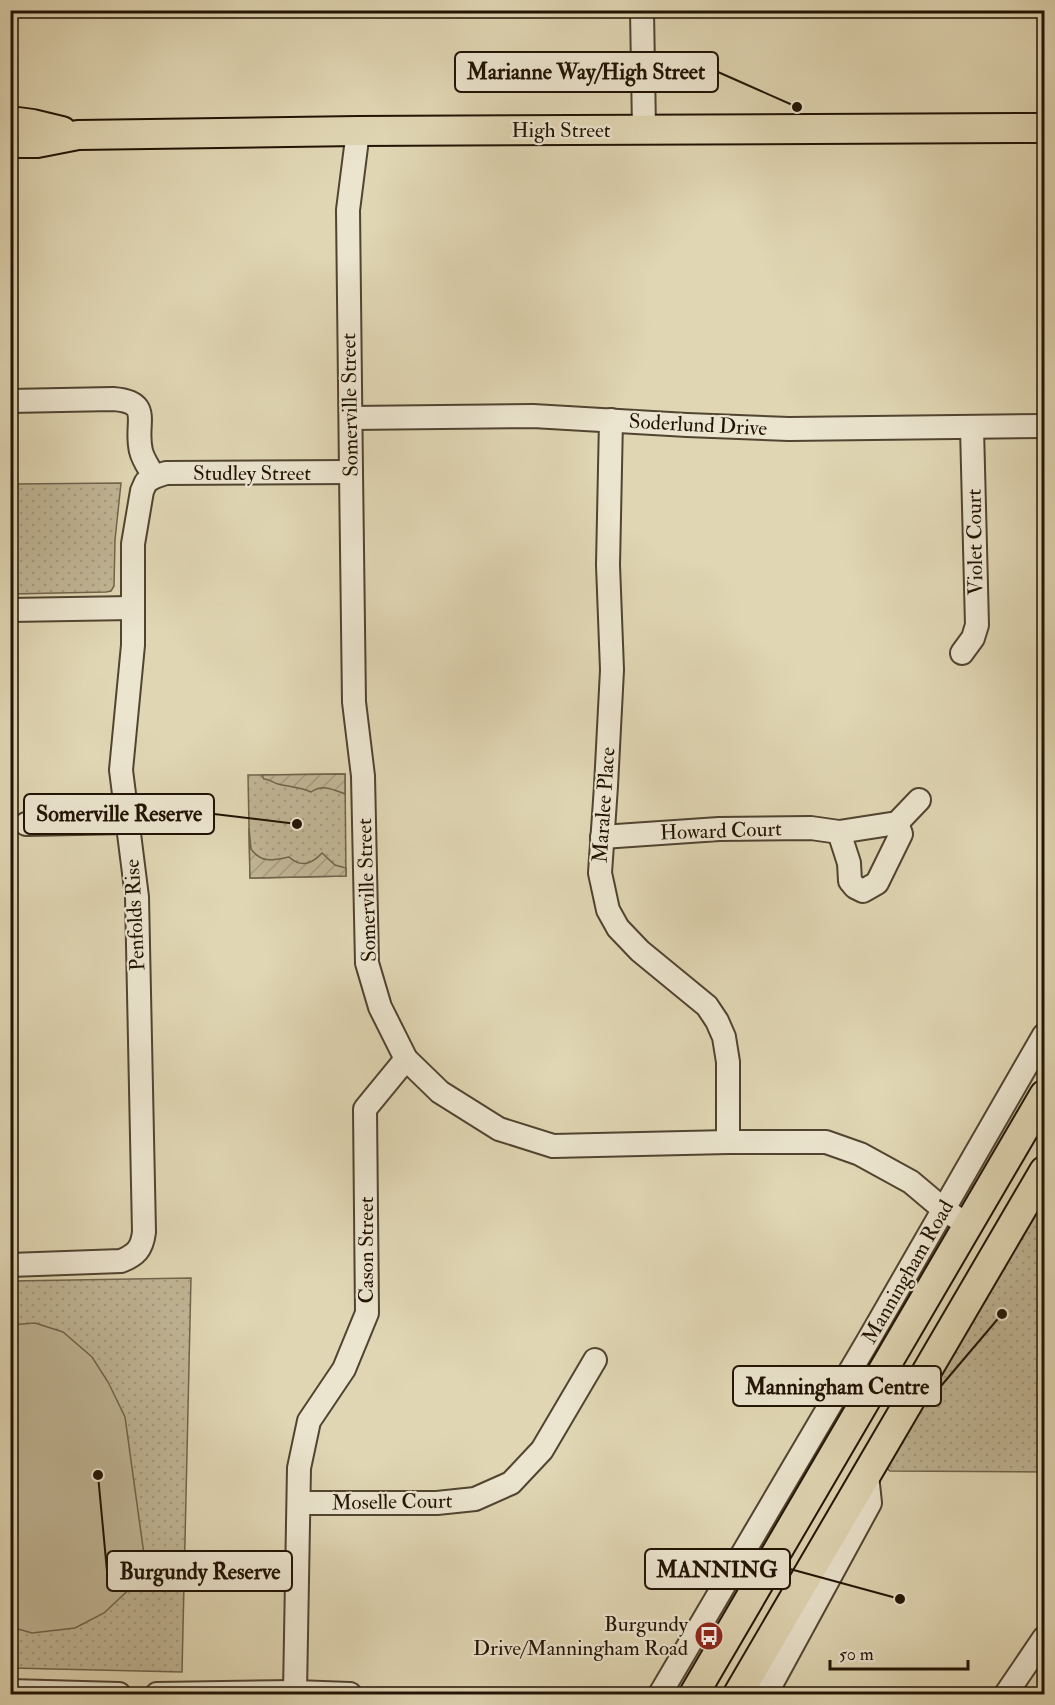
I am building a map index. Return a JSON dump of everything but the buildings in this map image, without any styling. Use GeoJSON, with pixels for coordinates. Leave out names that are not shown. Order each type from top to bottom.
{"type":"FeatureCollection","features":[{"type":"Feature","properties":{"kind":"main road","name":"High Street"},"geometry":{"type":"LineString","coordinates":[[10,121],[78,135]]}},
{"type":"Feature","properties":{"kind":"main road","name":"High Street"},"geometry":{"type":"LineString","coordinates":[[10,143],[37,143],[78,135],[347,131],[1044,128]]}},
{"type":"Feature","properties":{"kind":"main road","name":"Manningham Road"},"geometry":{"type":"LineString","coordinates":[[694,1695],[1044,1095]]}},
{"type":"Feature","properties":{"kind":"main road"},"geometry":{"type":"LineString","coordinates":[[738,1695],[1044,1172]]}},
{"type":"Feature","properties":{"kind":"main road"},"geometry":{"type":"LineString","coordinates":[[974,1215],[1008,1235]]}},
{"type":"Feature","properties":{"kind":"street"},"geometry":{"type":"LineString","coordinates":[[642,10],[644,129]]}},
{"type":"Feature","properties":{"kind":"street","name":"Somerville Street"},"geometry":{"type":"LineString","coordinates":[[347,131],[354,702],[363,776],[367,963],[380,1007],[406,1059],[440,1092],[499,1129],[553,1146],[826,1142],[860,1154],[974,1215]]}},
{"type":"Feature","properties":{"kind":"street"},"geometry":{"type":"LineString","coordinates":[[10,402],[130,400],[136,405],[140,414],[141,451],[154,477]]}},
{"type":"Feature","properties":{"kind":"street","name":"Soderlund Drive"},"geometry":{"type":"LineString","coordinates":[[351,418],[533,416],[789,429],[1044,426]]}},
{"type":"Feature","properties":{"kind":"street","name":"Maralee Place"},"geometry":{"type":"LineString","coordinates":[[611,420],[608,564],[612,670],[600,873],[608,910],[618,928],[640,951],[707,1006],[717,1021],[724,1037],[728,1062],[728,1142]]}},
{"type":"Feature","properties":{"kind":"street","name":"Violet Court"},"geometry":{"type":"LineString","coordinates":[[962,652],[973,638],[977,625],[972,428]]}},
{"type":"Feature","properties":{"kind":"street","name":"Studley Street"},"geometry":{"type":"LineString","coordinates":[[154,477],[166,473],[351,472]]}},
{"type":"Feature","properties":{"kind":"street","name":"Penfolds Rise"},"geometry":{"type":"LineString","coordinates":[[10,1265],[121,1261],[140,1250],[144,1232],[137,897],[121,770],[132,645],[133,544],[142,490],[146,482],[154,477]]}},
{"type":"Feature","properties":{"kind":"street"},"geometry":{"type":"LineString","coordinates":[[10,610],[132,608]]}},
{"type":"Feature","properties":{"kind":"street"},"geometry":{"type":"LineString","coordinates":[[839,832],[849,863],[850,881],[855,888],[862,891],[877,883],[901,834],[897,823],[919,800]]}},
{"type":"Feature","properties":{"kind":"street"},"geometry":{"type":"LineString","coordinates":[[26,824],[128,822]]}},
{"type":"Feature","properties":{"kind":"street","name":"Howard Court"},"geometry":{"type":"LineString","coordinates":[[602,837],[719,829],[811,828],[839,832],[897,823]]}},
{"type":"Feature","properties":{"kind":"street","name":"Manningham Road"},"geometry":{"type":"LineString","coordinates":[[660,1695],[870,1339],[1044,1035]]}},
{"type":"Feature","properties":{"kind":"street","name":"Cason Street"},"geometry":{"type":"LineString","coordinates":[[295,1692],[299,1468],[309,1421],[344,1369],[367,1313],[365,1109],[406,1059]]}},
{"type":"Feature","properties":{"kind":"street","name":"Moselle Court"},"geometry":{"type":"LineString","coordinates":[[299,1503],[437,1503],[474,1499],[512,1483],[542,1450],[595,1360]]}},
{"type":"Feature","properties":{"kind":"street"},"geometry":{"type":"LineString","coordinates":[[766,1695],[870,1503],[867,1475]]}},
{"type":"Feature","properties":{"kind":"street"},"geometry":{"type":"LineString","coordinates":[[1006,1695],[1044,1638]]}},
{"type":"Feature","properties":{"kind":"street"},"geometry":{"type":"LineString","coordinates":[[10,1691],[119,1695]]}},
{"type":"Feature","properties":{"kind":"street"},"geometry":{"type":"LineString","coordinates":[[157,1695],[295,1692],[350,1695]]}},
{"type":"Feature","properties":{"kind":"shaded area"},"geometry":{"type":"Polygon","coordinates":[[[121,483],[115,540],[114,586],[111,591],[11,594],[10,509],[15,484],[121,483]]]}},
{"type":"Feature","properties":{"kind":"shaded area"},"geometry":{"type":"Polygon","coordinates":[[[345,774],[346,876],[250,878],[248,775],[345,774]]]}},
{"type":"Feature","properties":{"kind":"shaded area"},"geometry":{"type":"Polygon","coordinates":[[[345,774],[345,794],[324,788],[311,792],[264,779],[262,775],[345,774]]]}},
{"type":"Feature","properties":{"kind":"shaded area"},"geometry":{"type":"Polygon","coordinates":[[[249,828],[251,849],[259,857],[269,860],[289,857],[298,863],[306,863],[322,853],[335,865],[346,868],[346,876],[250,878],[249,828]]]}},
{"type":"Feature","properties":{"kind":"shaded area"},"geometry":{"type":"Polygon","coordinates":[[[1044,1168],[1044,1472],[890,1471],[876,1459],[1044,1168]]]}},
{"type":"Feature","properties":{"kind":"shaded area"},"geometry":{"type":"Polygon","coordinates":[[[191,1278],[182,1672],[11,1668],[11,1281],[191,1278]]]}},
{"type":"Feature","properties":{"kind":"shaded area"},"geometry":{"type":"Polygon","coordinates":[[[35,1323],[63,1332],[92,1357],[108,1382],[125,1417],[145,1562],[138,1581],[104,1613],[75,1628],[32,1633],[11,1627],[10,1325],[35,1323]]]}},
{"type":"Feature","properties":{"kind":"place","name":"Marianne Way/High Street"},"geometry":{"type":"Point","coordinates":[797,107]}},
{"type":"Feature","properties":{"kind":"place","name":"Somerville Reserve"},"geometry":{"type":"Point","coordinates":[297,824]}},
{"type":"Feature","properties":{"kind":"place","name":"Manningham Centre"},"geometry":{"type":"Point","coordinates":[1002,1314]}},
{"type":"Feature","properties":{"kind":"place","name":"Burgundy Reserve"},"geometry":{"type":"Point","coordinates":[98,1475]}},
{"type":"Feature","properties":{"kind":"place","name":"MANNING"},"geometry":{"type":"Point","coordinates":[900,1599]}},
{"type":"Feature","properties":{"kind":"place","name":"Burgundy Drive/Manningham Road"},"geometry":{"type":"Point","coordinates":[709,1636]}}]}
